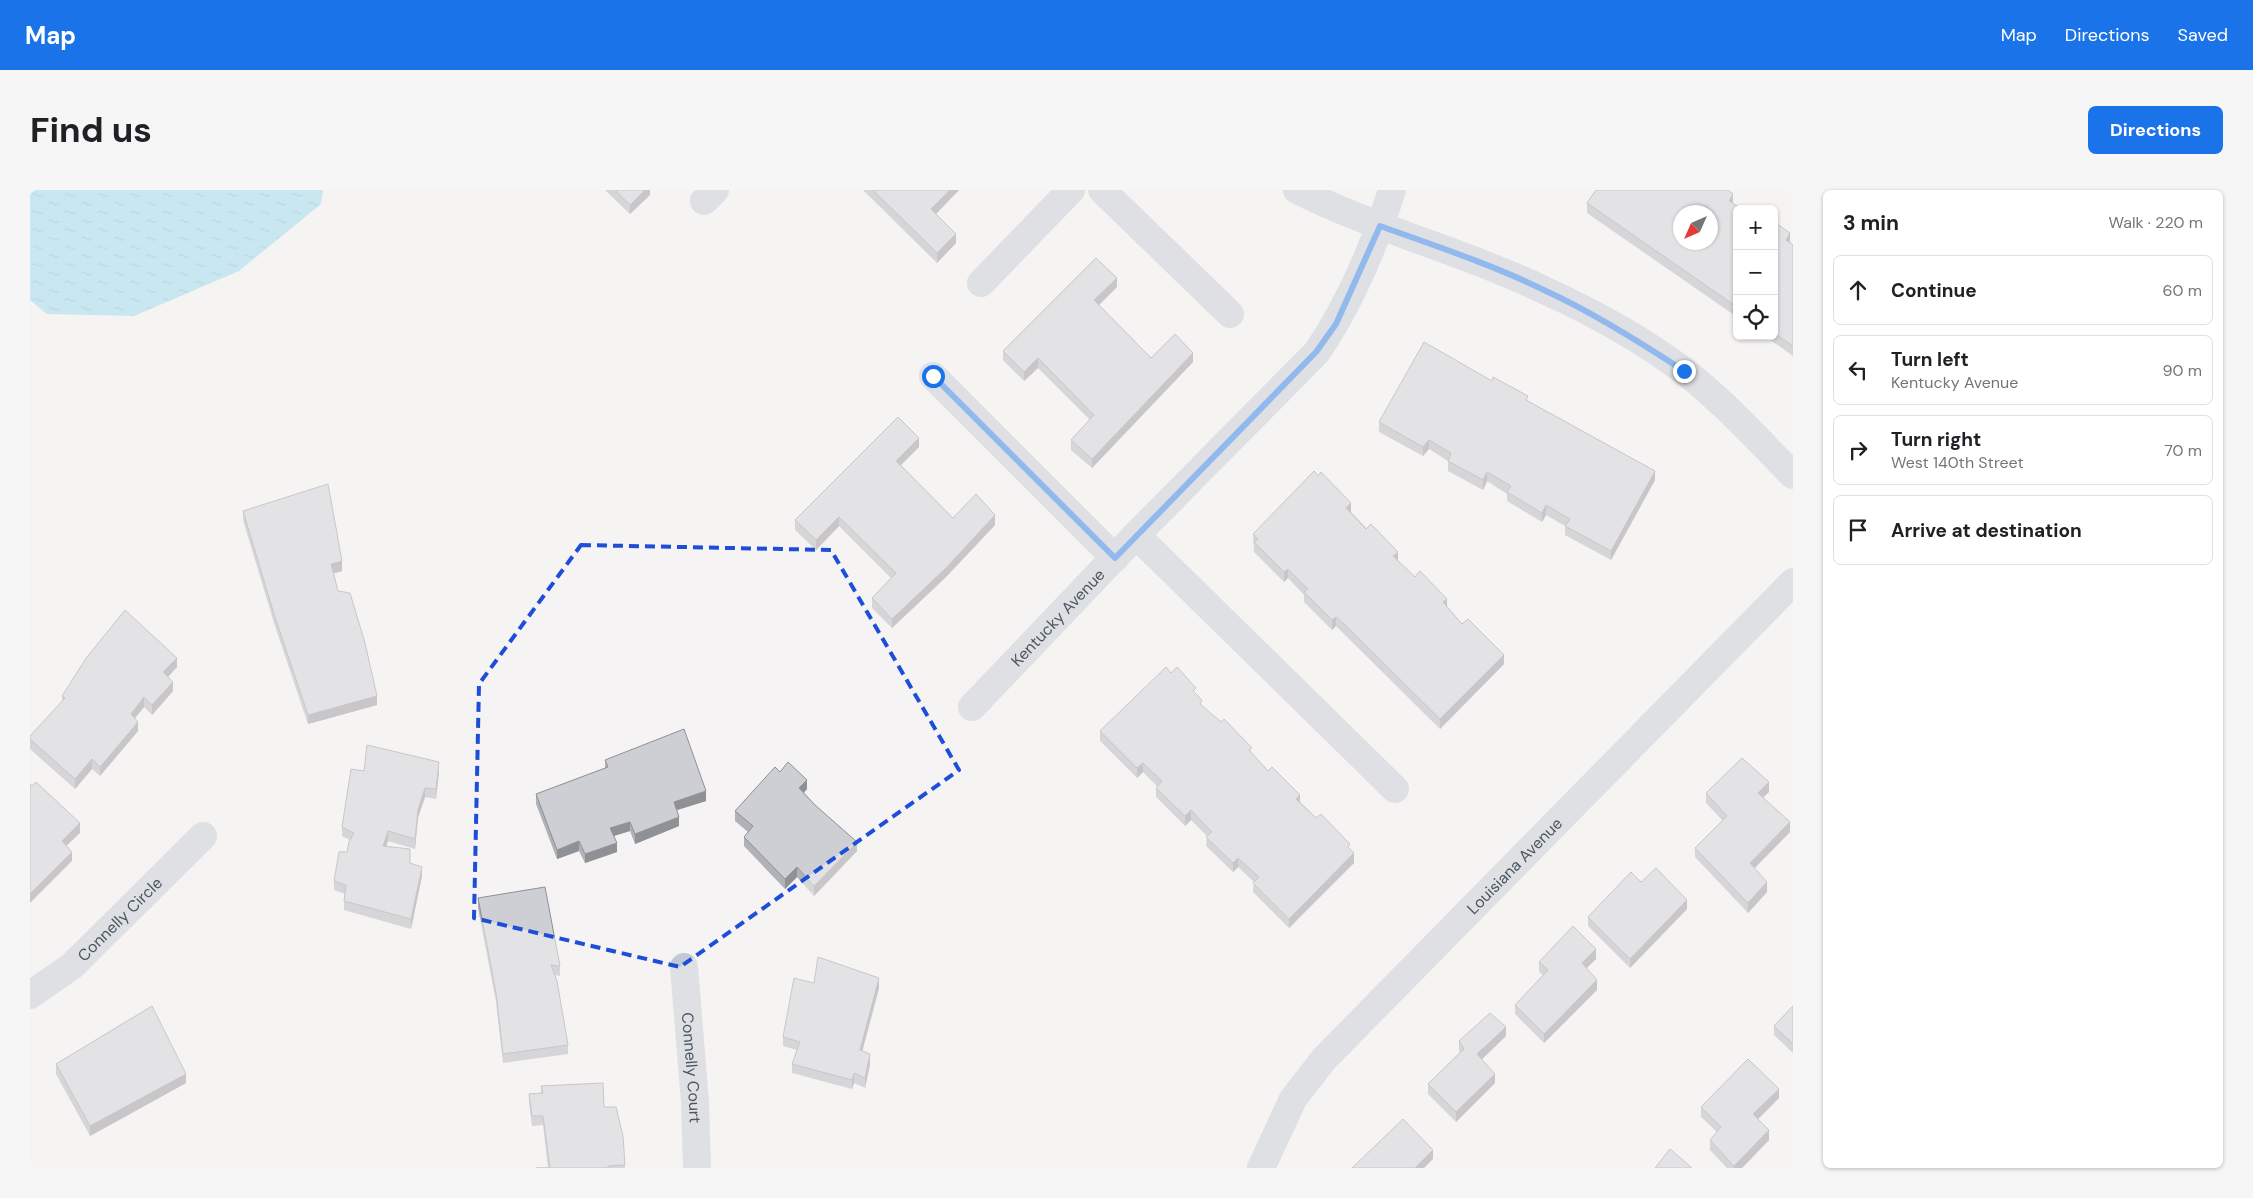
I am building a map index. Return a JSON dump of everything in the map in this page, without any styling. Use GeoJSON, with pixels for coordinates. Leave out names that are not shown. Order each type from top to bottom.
{"type":"FeatureCollection","features":[{"type":"Feature","properties":{"kind":"street"},"geometry":{"type":"LineString","coordinates":[[982,283],[1071,190]]}},
{"type":"Feature","properties":{"kind":"street"},"geometry":{"type":"LineString","coordinates":[[1102,190],[1230,314]]}},
{"type":"Feature","properties":{"kind":"street"},"geometry":{"type":"LineString","coordinates":[[1297,190],[1380,226],[1462,255],[1547,291],[1633,337],[1684,371],[1731,413],[1793,475]]}},
{"type":"Feature","properties":{"kind":"street","name":"Kentucky Avenue"},"geometry":{"type":"LineString","coordinates":[[972,706],[1136,535],[1316,352],[1336,324],[1380,226],[1392,190]]}},
{"type":"Feature","properties":{"kind":"street"},"geometry":{"type":"LineString","coordinates":[[933,376],[1115,558]]}},
{"type":"Feature","properties":{"kind":"street"},"geometry":{"type":"LineString","coordinates":[[1136,535],[1394,789]]}},
{"type":"Feature","properties":{"kind":"street","name":"Louisiana Avenue"},"geometry":{"type":"LineString","coordinates":[[1261,1168],[1293,1099],[1324,1059],[1793,582]]}},
{"type":"Feature","properties":{"kind":"street","name":"Connelly Circle"},"geometry":{"type":"LineString","coordinates":[[30,995],[72,966],[202,836]]}},
{"type":"Feature","properties":{"kind":"street","name":"Connelly Court"},"geometry":{"type":"LineString","coordinates":[[684,967],[695,1102],[697,1168]]}},
{"type":"Feature","properties":{"kind":"highlighted area"},"geometry":{"type":"Polygon","coordinates":[[[581,545],[831,550],[959,770],[680,967],[474,918],[479,684],[581,545]]]}},
{"type":"Feature","properties":{"kind":"water"},"geometry":{"type":"Polygon","coordinates":[[[30,190],[323,190],[321,204],[239,271],[134,316],[47,314],[30,300],[30,190]]]}},
{"type":"Feature","properties":{"kind":"building"},"geometry":{"type":"Polygon","coordinates":[[[615,190],[645,190],[630,205],[615,190]]]}},
{"type":"Feature","properties":{"kind":"building"},"geometry":{"type":"Polygon","coordinates":[[[873,190],[950,190],[931,209],[956,234],[937,253],[873,190]]]}},
{"type":"Feature","properties":{"kind":"building"},"geometry":{"type":"Polygon","coordinates":[[[1596,190],[1728,190],[1733,194],[1729,201],[1736,205],[1733,205],[1733,304],[1587,203],[1596,190]]]}},
{"type":"Feature","properties":{"kind":"building"},"geometry":{"type":"Polygon","coordinates":[[[1778,225],[1790,233],[1786,240],[1793,245],[1793,346],[1778,336],[1778,225]]]}},
{"type":"Feature","properties":{"kind":"building"},"geometry":{"type":"Polygon","coordinates":[[[1096,258],[1117,278],[1094,300],[1151,358],[1175,334],[1193,353],[1092,459],[1071,440],[1094,415],[1038,358],[1024,372],[1003,351],[1096,258]]]}},
{"type":"Feature","properties":{"kind":"building"},"geometry":{"type":"Polygon","coordinates":[[[1424,342],[1492,381],[1493,377],[1528,396],[1526,400],[1655,471],[1611,551],[1565,526],[1570,519],[1546,505],[1542,513],[1507,492],[1511,486],[1487,472],[1483,480],[1448,461],[1451,453],[1429,440],[1423,447],[1379,422],[1424,342]]]}},
{"type":"Feature","properties":{"kind":"building"},"geometry":{"type":"Polygon","coordinates":[[[898,417],[919,438],[896,461],[953,518],[976,494],[995,515],[946,568],[892,619],[872,598],[896,573],[839,517],[816,540],[795,520],[898,417]]]}},
{"type":"Feature","properties":{"kind":"building"},"geometry":{"type":"Polygon","coordinates":[[[1314,471],[1318,476],[1321,472],[1351,503],[1346,508],[1366,529],[1371,524],[1398,552],[1393,556],[1415,577],[1420,571],[1447,599],[1443,602],[1462,624],[1468,619],[1504,655],[1440,719],[1345,625],[1336,617],[1332,620],[1304,592],[1308,589],[1288,569],[1284,572],[1254,542],[1258,539],[1253,534],[1314,471]]]}},
{"type":"Feature","properties":{"kind":"building"},"geometry":{"type":"Polygon","coordinates":[[[328,484],[342,561],[331,564],[338,591],[350,593],[365,643],[377,696],[308,715],[274,614],[243,511],[328,484]]]}},
{"type":"Feature","properties":{"kind":"building"},"geometry":{"type":"Polygon","coordinates":[[[125,610],[177,658],[163,672],[173,682],[152,705],[144,697],[131,714],[138,722],[100,767],[92,759],[75,779],[30,739],[30,736],[65,698],[62,696],[87,657],[125,610]]]}},
{"type":"Feature","properties":{"kind":"building"},"geometry":{"type":"Polygon","coordinates":[[[1166,667],[1171,673],[1177,667],[1196,688],[1193,691],[1202,700],[1200,704],[1221,722],[1224,719],[1252,748],[1249,750],[1268,771],[1272,767],[1300,795],[1296,799],[1316,818],[1321,814],[1350,844],[1348,847],[1354,853],[1289,919],[1253,883],[1259,877],[1238,858],[1233,863],[1206,837],[1212,832],[1191,810],[1185,816],[1156,788],[1162,781],[1143,763],[1137,768],[1100,731],[1166,667]]]}},
{"type":"Feature","properties":{"kind":"building"},"geometry":{"type":"Polygon","coordinates":[[[684,729],[706,791],[674,802],[679,817],[635,834],[630,822],[610,828],[617,843],[585,854],[579,841],[557,850],[536,794],[608,767],[605,760],[684,729]]]}},
{"type":"Feature","properties":{"kind":"building"},"geometry":{"type":"Polygon","coordinates":[[[367,745],[439,762],[436,789],[425,788],[418,809],[415,839],[388,831],[383,846],[410,849],[410,863],[422,867],[411,919],[344,901],[346,885],[334,881],[339,852],[347,852],[349,842],[354,833],[342,827],[351,769],[364,771],[367,745]]]}},
{"type":"Feature","properties":{"kind":"building"},"geometry":{"type":"Polygon","coordinates":[[[1742,758],[1769,782],[1758,793],[1790,822],[1750,863],[1767,882],[1748,903],[1695,848],[1727,816],[1706,793],[1742,758]]]}},
{"type":"Feature","properties":{"kind":"building"},"geometry":{"type":"Polygon","coordinates":[[[788,762],[807,780],[799,788],[815,805],[857,842],[814,886],[797,867],[785,879],[744,837],[753,826],[735,811],[775,767],[780,772],[788,762]]]}},
{"type":"Feature","properties":{"kind":"building"},"geometry":{"type":"Polygon","coordinates":[[[36,782],[80,823],[62,841],[72,852],[30,894],[30,784],[32,786],[36,782]]]}},
{"type":"Feature","properties":{"kind":"building"},"geometry":{"type":"Polygon","coordinates":[[[1656,868],[1687,900],[1630,959],[1588,917],[1631,872],[1641,882],[1656,868]]]}},
{"type":"Feature","properties":{"kind":"building"},"geometry":{"type":"Polygon","coordinates":[[[545,887],[560,966],[551,965],[557,981],[568,1045],[503,1054],[496,993],[478,898],[545,887]]]}},
{"type":"Feature","properties":{"kind":"building"},"geometry":{"type":"Polygon","coordinates":[[[1573,926],[1596,949],[1582,963],[1597,980],[1544,1034],[1515,1005],[1548,970],[1539,962],[1573,926]]]}},
{"type":"Feature","properties":{"kind":"building"},"geometry":{"type":"Polygon","coordinates":[[[818,957],[879,978],[860,1050],[870,1054],[865,1078],[854,1073],[852,1080],[792,1064],[800,1042],[783,1037],[794,978],[814,983],[818,957]]]}},
{"type":"Feature","properties":{"kind":"building"},"geometry":{"type":"Polygon","coordinates":[[[152,1006],[186,1074],[90,1126],[56,1064],[152,1006]]]}},
{"type":"Feature","properties":{"kind":"building"},"geometry":{"type":"Polygon","coordinates":[[[1793,1006],[1793,1044],[1774,1026],[1793,1006]]]}},
{"type":"Feature","properties":{"kind":"building"},"geometry":{"type":"Polygon","coordinates":[[[1490,1013],[1506,1027],[1477,1054],[1495,1074],[1456,1112],[1428,1084],[1464,1049],[1459,1041],[1490,1013]]]}},
{"type":"Feature","properties":{"kind":"building"},"geometry":{"type":"Polygon","coordinates":[[[1748,1059],[1779,1089],[1753,1114],[1769,1130],[1734,1166],[1710,1140],[1721,1127],[1701,1107],[1748,1059]]]}},
{"type":"Feature","properties":{"kind":"building"},"geometry":{"type":"Polygon","coordinates":[[[603,1083],[604,1107],[616,1107],[623,1136],[625,1165],[608,1166],[608,1168],[550,1168],[543,1116],[532,1116],[529,1094],[543,1093],[541,1086],[603,1083]]]}},
{"type":"Feature","properties":{"kind":"building"},"geometry":{"type":"Polygon","coordinates":[[[1403,1119],[1433,1150],[1415,1168],[1352,1168],[1403,1119]]]}},
{"type":"Feature","properties":{"kind":"building"},"geometry":{"type":"Polygon","coordinates":[[[1670,1149],[1692,1168],[1655,1168],[1670,1149]]]}},
{"type":"Feature","properties":{"kind":"route"},"geometry":{"type":"LineString","coordinates":[[933,376],[1115,558],[1316,352],[1336,324],[1361,272],[1380,226],[1462,255],[1547,291],[1633,337],[1684,371]]}}]}
